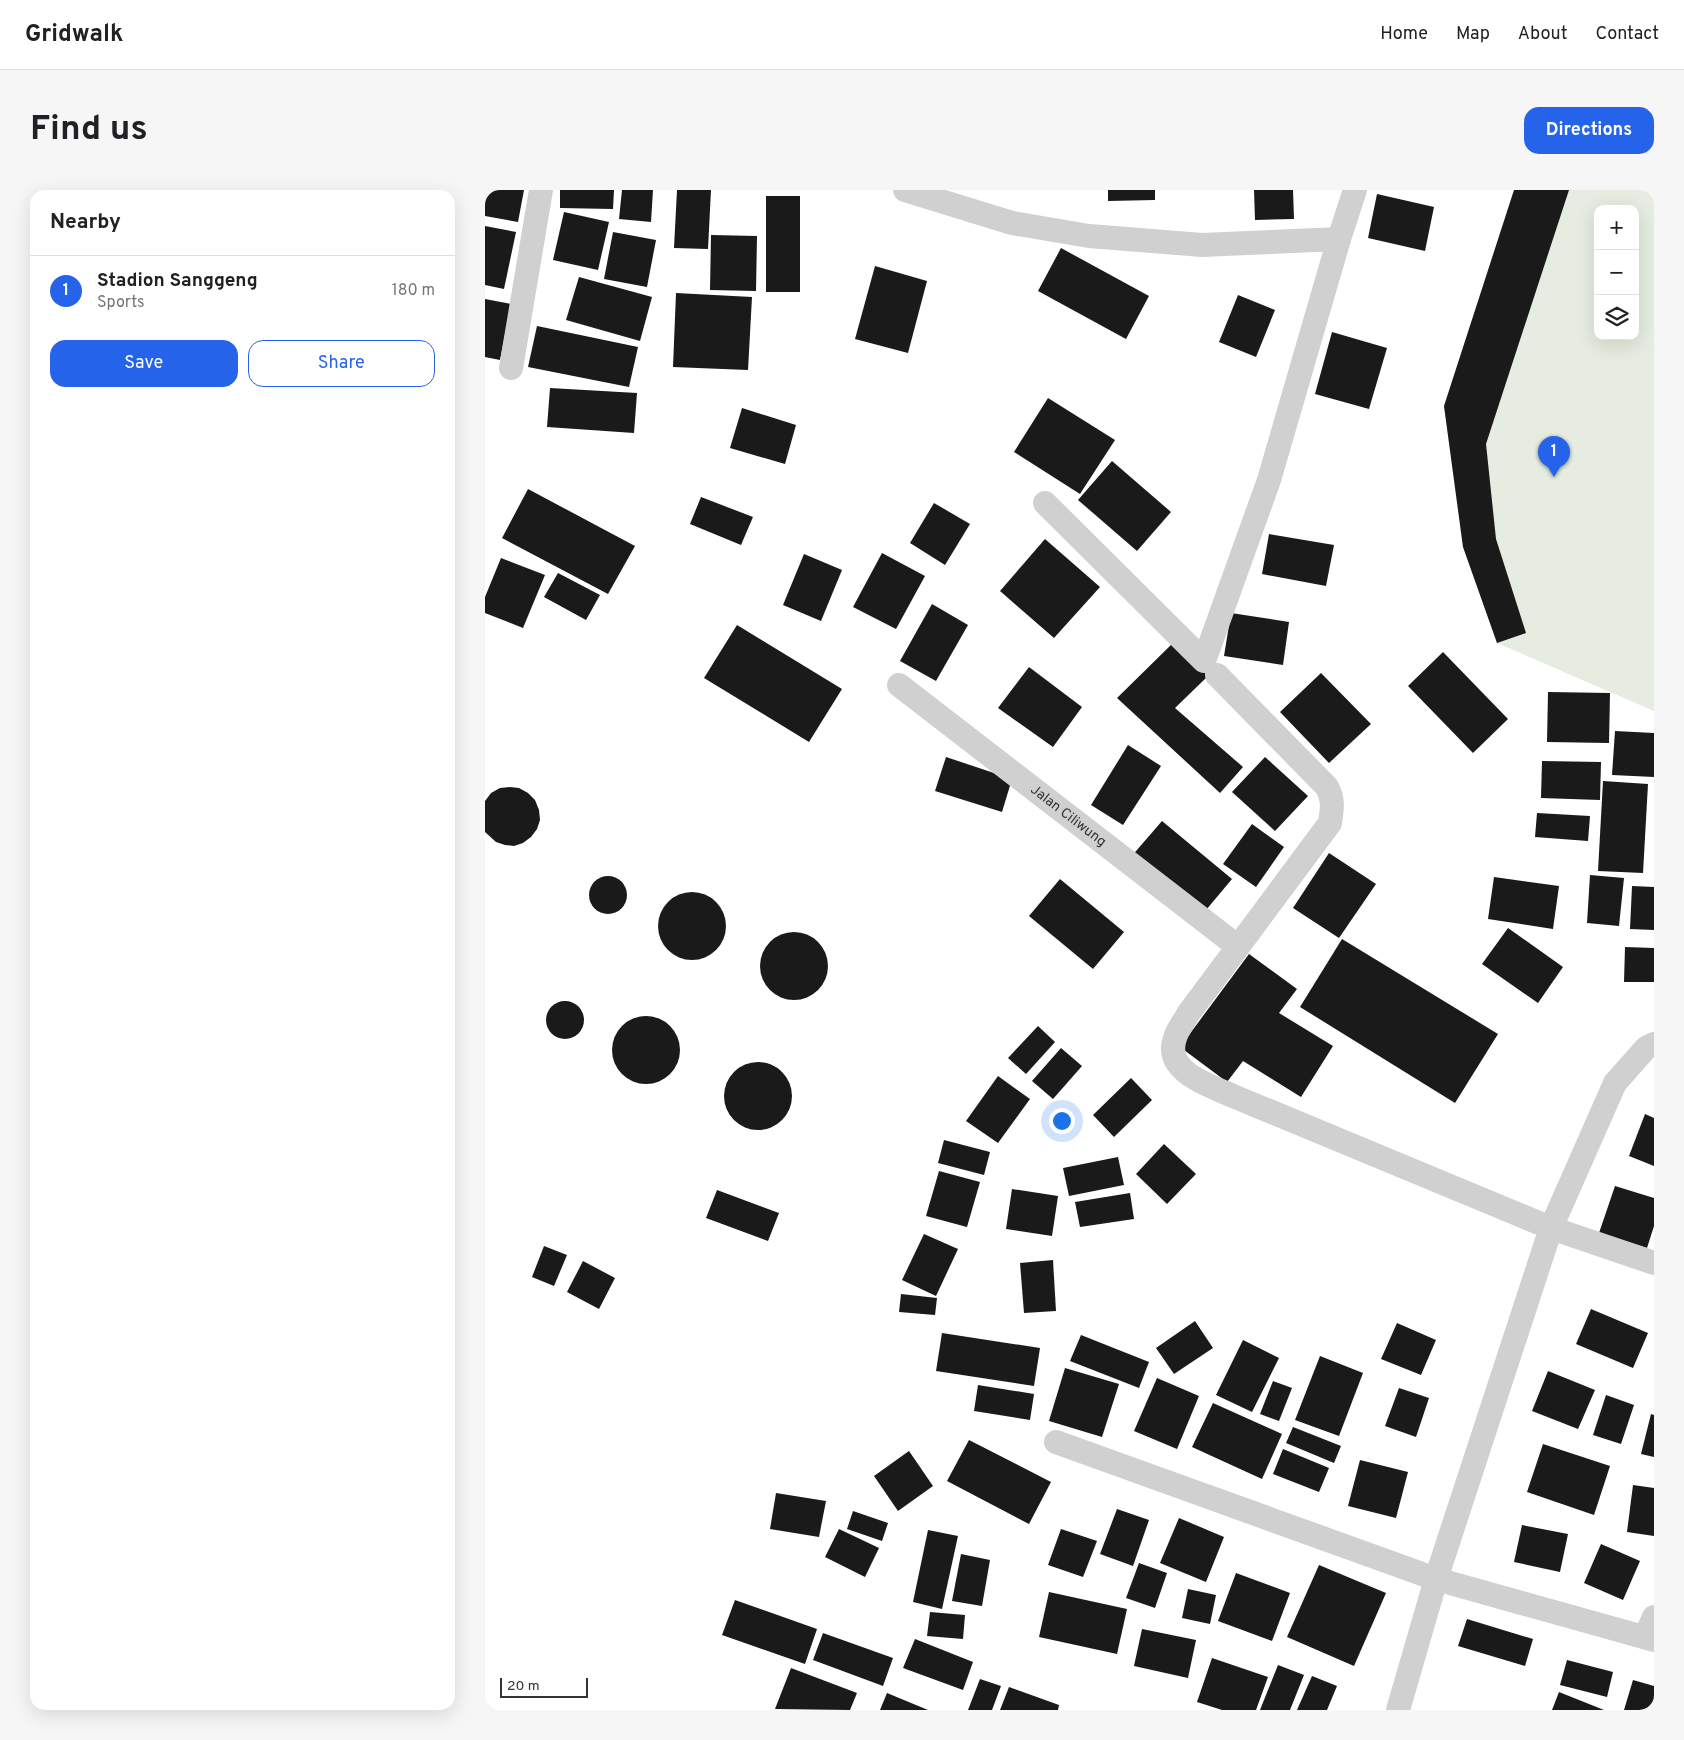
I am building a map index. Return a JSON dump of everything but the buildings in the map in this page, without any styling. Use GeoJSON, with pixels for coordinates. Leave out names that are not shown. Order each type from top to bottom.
{"type":"FeatureCollection","features":[{"type":"Feature","properties":{"kind":"street"},"geometry":{"type":"LineString","coordinates":[[511,368],[541,190]]}},
{"type":"Feature","properties":{"kind":"street"},"geometry":{"type":"LineString","coordinates":[[905,190],[1012,223],[1089,236],[1202,245],[1339,239]]}},
{"type":"Feature","properties":{"kind":"street"},"geometry":{"type":"LineString","coordinates":[[1045,503],[1204,661],[1269,480],[1355,190]]}},
{"type":"Feature","properties":{"kind":"street"},"geometry":{"type":"LineString","coordinates":[[1217,674],[1327,787],[1333,798],[1330,823],[1237,946],[1188,1014],[1174,1039],[1173,1051],[1182,1069],[1191,1078],[1551,1228],[1654,1263]]}},
{"type":"Feature","properties":{"kind":"street","name":"Jalan Ciliwung"},"geometry":{"type":"LineString","coordinates":[[899,685],[1237,946]]}},
{"type":"Feature","properties":{"kind":"street"},"geometry":{"type":"LineString","coordinates":[[1398,1710],[1436,1579],[1551,1228],[1615,1083],[1646,1048],[1654,1044]]}},
{"type":"Feature","properties":{"kind":"street"},"geometry":{"type":"LineString","coordinates":[[1056,1442],[1436,1579],[1651,1631]]}},
{"type":"Feature","properties":{"kind":"shaded area"},"geometry":{"type":"Polygon","coordinates":[[[1514,190],[1654,190],[1654,711],[1497,643],[1463,547],[1444,406],[1514,190]]]}},
{"type":"Feature","properties":{"kind":"place","name":"Stadion Sanggeng"},"geometry":{"type":"Point","coordinates":[1554,477]}}]}
